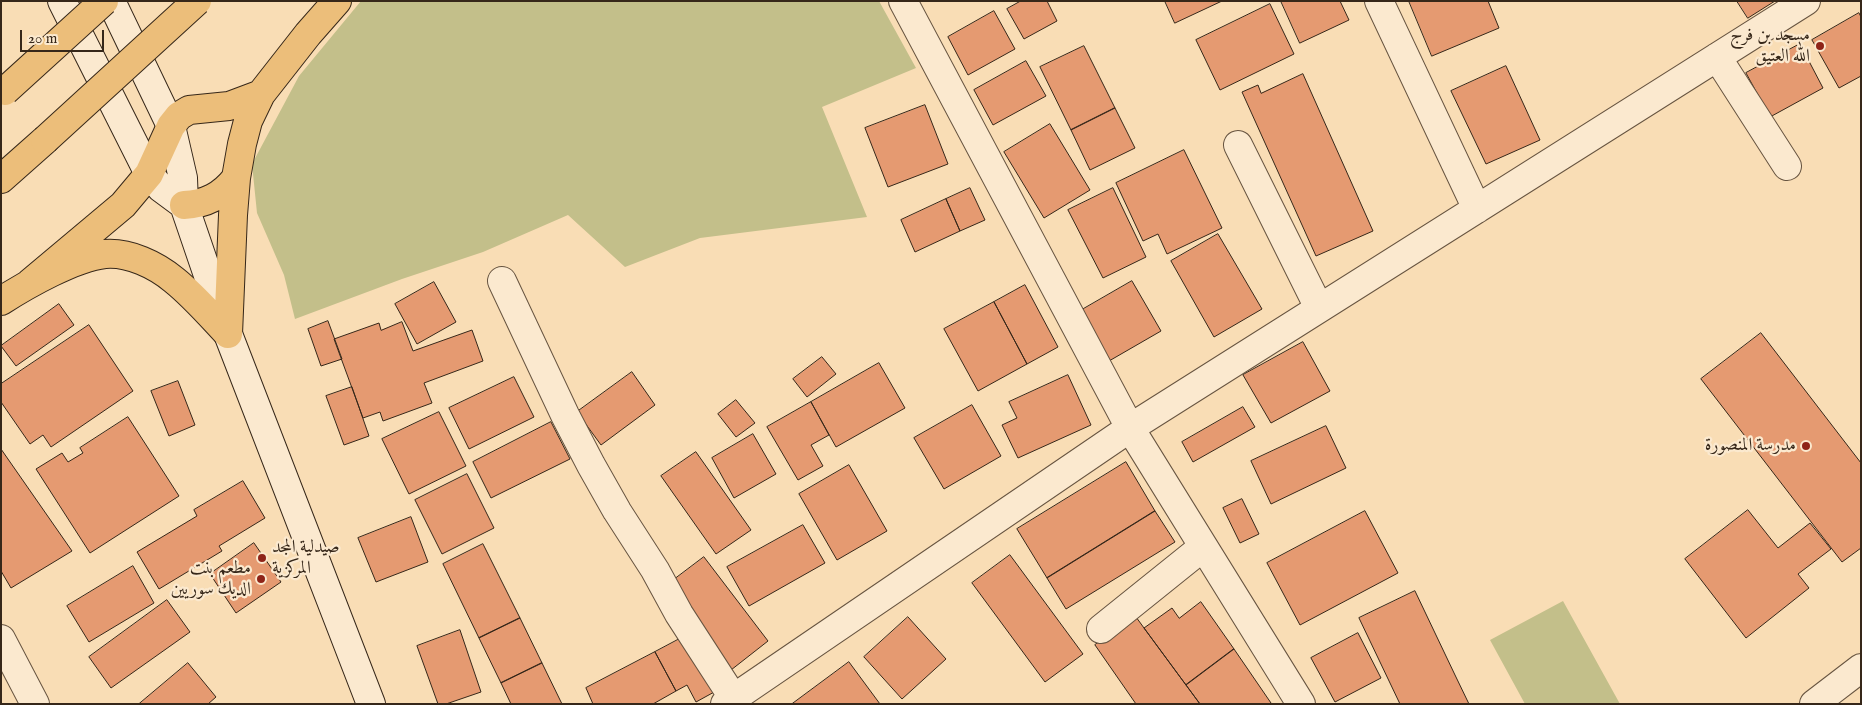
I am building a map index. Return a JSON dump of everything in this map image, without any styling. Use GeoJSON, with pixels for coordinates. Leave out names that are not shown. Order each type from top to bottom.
{"type":"FeatureCollection","features":[{"type":"Feature","properties":{"kind":"highway"},"geometry":{"type":"LineString","coordinates":[[3,93],[104,1]]}},
{"type":"Feature","properties":{"kind":"highway"},"geometry":{"type":"LineString","coordinates":[[1,179],[197,1]]}},
{"type":"Feature","properties":{"kind":"highway"},"geometry":{"type":"LineString","coordinates":[[228,334],[236,178],[248,121],[261,94],[336,1]]}},
{"type":"Feature","properties":{"kind":"highway"},"geometry":{"type":"LineString","coordinates":[[1,301],[30,282],[123,205],[149,174],[171,126],[179,116],[189,110],[229,106],[261,94]]}},
{"type":"Feature","properties":{"kind":"highway"},"geometry":{"type":"LineString","coordinates":[[184,205],[208,201],[229,188],[236,178]]}},
{"type":"Feature","properties":{"kind":"highway"},"geometry":{"type":"LineString","coordinates":[[30,282],[84,259],[105,254],[127,256],[154,266],[175,280],[228,334]]}},
{"type":"Feature","properties":{"kind":"street"},"geometry":{"type":"LineString","coordinates":[[62,1],[149,174],[161,188],[184,205]]}},
{"type":"Feature","properties":{"kind":"street"},"geometry":{"type":"LineString","coordinates":[[111,1],[171,126],[183,178],[184,205],[228,334],[371,704]]}},
{"type":"Feature","properties":{"kind":"street"},"geometry":{"type":"LineString","coordinates":[[903,1],[1130,428],[1301,704]]}},
{"type":"Feature","properties":{"kind":"street"},"geometry":{"type":"LineString","coordinates":[[1379,1],[1477,209]]}},
{"type":"Feature","properties":{"kind":"street"},"geometry":{"type":"LineString","coordinates":[[502,281],[565,415],[617,511],[655,570],[730,701],[1130,428],[1806,1]]}},
{"type":"Feature","properties":{"kind":"street"},"geometry":{"type":"LineString","coordinates":[[1717,57],[1787,166]]}},
{"type":"Feature","properties":{"kind":"street"},"geometry":{"type":"LineString","coordinates":[[1238,145],[1320,308]]}},
{"type":"Feature","properties":{"kind":"street"},"geometry":{"type":"LineString","coordinates":[[1101,629],[1203,547]]}},
{"type":"Feature","properties":{"kind":"street"},"geometry":{"type":"LineString","coordinates":[[1,639],[35,704]]}},
{"type":"Feature","properties":{"kind":"street"},"geometry":{"type":"LineString","coordinates":[[1814,704],[1861,668]]}},
{"type":"Feature","properties":{"kind":"shaded area"},"geometry":{"type":"Polygon","coordinates":[[[361,1],[879,1],[916,68],[822,107],[867,217],[700,238],[625,267],[568,215],[483,252],[402,279],[295,319],[284,275],[257,213],[252,164],[299,76],[361,1]]]}},
{"type":"Feature","properties":{"kind":"shaded area"},"geometry":{"type":"Polygon","coordinates":[[[1563,601],[1620,704],[1525,704],[1490,640],[1563,601]]]}},
{"type":"Feature","properties":{"kind":"building"},"geometry":{"type":"Polygon","coordinates":[[[1021,1],[1047,1],[1057,21],[1024,39],[1007,9],[1021,1]]]}},
{"type":"Feature","properties":{"kind":"building"},"geometry":{"type":"Polygon","coordinates":[[[1165,1],[1222,1],[1175,23],[1165,1]]]}},
{"type":"Feature","properties":{"kind":"building"},"geometry":{"type":"Polygon","coordinates":[[[1281,1],[1340,1],[1349,20],[1300,43],[1281,1]]]}},
{"type":"Feature","properties":{"kind":"building"},"geometry":{"type":"Polygon","coordinates":[[[1409,1],[1488,1],[1499,28],[1432,56],[1409,1]]]}},
{"type":"Feature","properties":{"kind":"building"},"geometry":{"type":"Polygon","coordinates":[[[1737,1],[1775,1],[1748,18],[1737,1]]]}},
{"type":"Feature","properties":{"kind":"building"},"geometry":{"type":"Polygon","coordinates":[[[1270,4],[1294,54],[1220,90],[1196,40],[1270,4]]]}},
{"type":"Feature","properties":{"kind":"building"},"geometry":{"type":"Polygon","coordinates":[[[994,11],[1015,49],[968,75],[948,37],[994,11]]]}},
{"type":"Feature","properties":{"kind":"building"},"geometry":{"type":"Polygon","coordinates":[[[1859,13],[1861,17],[1861,76],[1839,88],[1812,40],[1859,13]]]}},
{"type":"Feature","properties":{"kind":"building"},"geometry":{"type":"Polygon","coordinates":[[[1800,44],[1823,88],[1770,117],[1746,73],[1800,44]]]}},
{"type":"Feature","properties":{"kind":"building"},"geometry":{"type":"Polygon","coordinates":[[[1084,46],[1115,108],[1071,130],[1040,67],[1084,46]]]}},
{"type":"Feature","properties":{"kind":"building"},"geometry":{"type":"Polygon","coordinates":[[[1026,61],[1046,96],[993,125],[974,90],[1026,61]]]}},
{"type":"Feature","properties":{"kind":"building"},"geometry":{"type":"Polygon","coordinates":[[[1506,66],[1540,140],[1486,164],[1451,91],[1506,66]]]}},
{"type":"Feature","properties":{"kind":"building"},"geometry":{"type":"Polygon","coordinates":[[[1303,74],[1373,231],[1316,256],[1242,92],[1258,85],[1261,93],[1303,74]]]}},
{"type":"Feature","properties":{"kind":"building"},"geometry":{"type":"Polygon","coordinates":[[[925,105],[948,164],[888,187],[865,128],[925,105]]]}},
{"type":"Feature","properties":{"kind":"building"},"geometry":{"type":"Polygon","coordinates":[[[1115,108],[1135,148],[1090,170],[1071,130],[1115,108]]]}},
{"type":"Feature","properties":{"kind":"building"},"geometry":{"type":"Polygon","coordinates":[[[1050,124],[1090,190],[1044,218],[1004,152],[1050,124]]]}},
{"type":"Feature","properties":{"kind":"building"},"geometry":{"type":"Polygon","coordinates":[[[1184,150],[1222,228],[1167,254],[1158,234],[1143,241],[1116,183],[1184,150]]]}},
{"type":"Feature","properties":{"kind":"building"},"geometry":{"type":"Polygon","coordinates":[[[970,188],[985,220],[960,231],[946,199],[970,188]]]}},
{"type":"Feature","properties":{"kind":"building"},"geometry":{"type":"Polygon","coordinates":[[[1113,188],[1146,257],[1103,278],[1068,210],[1113,188]]]}},
{"type":"Feature","properties":{"kind":"building"},"geometry":{"type":"Polygon","coordinates":[[[946,199],[960,231],[915,252],[901,220],[946,199]]]}},
{"type":"Feature","properties":{"kind":"building"},"geometry":{"type":"Polygon","coordinates":[[[1218,234],[1262,309],[1214,337],[1171,261],[1218,234]]]}},
{"type":"Feature","properties":{"kind":"building"},"geometry":{"type":"Polygon","coordinates":[[[1132,281],[1161,331],[1109,361],[1080,311],[1132,281]]]}},
{"type":"Feature","properties":{"kind":"building"},"geometry":{"type":"Polygon","coordinates":[[[434,282],[456,322],[417,344],[395,304],[434,282]]]}},
{"type":"Feature","properties":{"kind":"building"},"geometry":{"type":"Polygon","coordinates":[[[1025,285],[1058,347],[1027,364],[994,302],[1025,285]]]}},
{"type":"Feature","properties":{"kind":"building"},"geometry":{"type":"Polygon","coordinates":[[[994,302],[1027,364],[978,391],[944,329],[994,302]]]}},
{"type":"Feature","properties":{"kind":"building"},"geometry":{"type":"Polygon","coordinates":[[[59,304],[74,325],[16,366],[1,346],[59,304]]]}},
{"type":"Feature","properties":{"kind":"building"},"geometry":{"type":"Polygon","coordinates":[[[328,321],[342,359],[321,366],[308,329],[328,321]]]}},
{"type":"Feature","properties":{"kind":"building"},"geometry":{"type":"Polygon","coordinates":[[[402,322],[413,351],[472,330],[483,361],[424,383],[432,403],[383,421],[380,412],[363,418],[334,339],[379,323],[381,330],[402,322]]]}},
{"type":"Feature","properties":{"kind":"building"},"geometry":{"type":"Polygon","coordinates":[[[89,325],[133,391],[51,447],[43,435],[30,444],[1,402],[1,384],[89,325]]]}},
{"type":"Feature","properties":{"kind":"building"},"geometry":{"type":"Polygon","coordinates":[[[1761,333],[1861,463],[1861,548],[1842,562],[1701,379],[1761,333]]]}},
{"type":"Feature","properties":{"kind":"building"},"geometry":{"type":"Polygon","coordinates":[[[1303,342],[1330,391],[1271,423],[1243,375],[1303,342]]]}},
{"type":"Feature","properties":{"kind":"building"},"geometry":{"type":"Polygon","coordinates":[[[822,357],[836,374],[807,397],[793,379],[822,357]]]}},
{"type":"Feature","properties":{"kind":"building"},"geometry":{"type":"Polygon","coordinates":[[[879,363],[905,408],[836,447],[811,402],[879,363]]]}},
{"type":"Feature","properties":{"kind":"building"},"geometry":{"type":"Polygon","coordinates":[[[632,372],[655,405],[601,445],[577,412],[632,372]]]}},
{"type":"Feature","properties":{"kind":"building"},"geometry":{"type":"Polygon","coordinates":[[[1068,375],[1091,425],[1018,458],[1002,425],[1017,418],[1009,402],[1068,375]]]}},
{"type":"Feature","properties":{"kind":"building"},"geometry":{"type":"Polygon","coordinates":[[[514,377],[534,417],[469,449],[449,408],[514,377]]]}},
{"type":"Feature","properties":{"kind":"building"},"geometry":{"type":"Polygon","coordinates":[[[178,381],[195,425],[169,436],[151,391],[178,381]]]}},
{"type":"Feature","properties":{"kind":"building"},"geometry":{"type":"Polygon","coordinates":[[[352,387],[369,436],[344,445],[326,396],[352,387]]]}},
{"type":"Feature","properties":{"kind":"building"},"geometry":{"type":"Polygon","coordinates":[[[736,400],[755,423],[736,437],[718,414],[736,400]]]}},
{"type":"Feature","properties":{"kind":"building"},"geometry":{"type":"Polygon","coordinates":[[[811,402],[829,435],[811,445],[823,466],[798,480],[767,427],[811,402]]]}},
{"type":"Feature","properties":{"kind":"building"},"geometry":{"type":"Polygon","coordinates":[[[972,405],[1001,456],[944,489],[914,438],[972,405]]]}},
{"type":"Feature","properties":{"kind":"building"},"geometry":{"type":"Polygon","coordinates":[[[1243,407],[1255,427],[1193,462],[1182,442],[1243,407]]]}},
{"type":"Feature","properties":{"kind":"building"},"geometry":{"type":"Polygon","coordinates":[[[439,412],[466,466],[409,494],[382,439],[439,412]]]}},
{"type":"Feature","properties":{"kind":"building"},"geometry":{"type":"Polygon","coordinates":[[[128,417],[179,496],[90,553],[36,469],[62,453],[68,462],[83,453],[80,448],[128,417]]]}},
{"type":"Feature","properties":{"kind":"building"},"geometry":{"type":"Polygon","coordinates":[[[551,422],[570,459],[491,498],[473,462],[551,422]]]}},
{"type":"Feature","properties":{"kind":"building"},"geometry":{"type":"Polygon","coordinates":[[[1326,426],[1346,468],[1271,504],[1251,461],[1326,426]]]}},
{"type":"Feature","properties":{"kind":"building"},"geometry":{"type":"Polygon","coordinates":[[[753,434],[776,474],[734,498],[712,458],[753,434]]]}},
{"type":"Feature","properties":{"kind":"building"},"geometry":{"type":"Polygon","coordinates":[[[1,449],[72,551],[11,588],[1,571],[1,449]]]}},
{"type":"Feature","properties":{"kind":"building"},"geometry":{"type":"Polygon","coordinates":[[[696,452],[751,530],[716,554],[661,476],[696,452]]]}},
{"type":"Feature","properties":{"kind":"building"},"geometry":{"type":"Polygon","coordinates":[[[1126,462],[1155,511],[1047,578],[1017,529],[1126,462]]]}},
{"type":"Feature","properties":{"kind":"building"},"geometry":{"type":"Polygon","coordinates":[[[849,465],[887,531],[837,560],[799,494],[849,465]]]}},
{"type":"Feature","properties":{"kind":"building"},"geometry":{"type":"Polygon","coordinates":[[[467,474],[494,528],[442,554],[415,500],[467,474]]]}},
{"type":"Feature","properties":{"kind":"building"},"geometry":{"type":"Polygon","coordinates":[[[243,481],[265,518],[219,546],[222,551],[159,589],[137,552],[197,516],[194,510],[243,481]]]}},
{"type":"Feature","properties":{"kind":"building"},"geometry":{"type":"Polygon","coordinates":[[[1242,499],[1259,534],[1240,543],[1223,508],[1242,499]]]}},
{"type":"Feature","properties":{"kind":"building"},"geometry":{"type":"Polygon","coordinates":[[[1748,510],[1778,548],[1810,523],[1831,549],[1798,574],[1809,588],[1746,638],[1685,559],[1748,510]]]}},
{"type":"Feature","properties":{"kind":"building"},"geometry":{"type":"Polygon","coordinates":[[[1155,511],[1175,542],[1066,609],[1047,578],[1155,511]]]}},
{"type":"Feature","properties":{"kind":"building"},"geometry":{"type":"Polygon","coordinates":[[[1365,511],[1398,573],[1300,625],[1267,563],[1365,511]]]}},
{"type":"Feature","properties":{"kind":"building"},"geometry":{"type":"Polygon","coordinates":[[[411,517],[428,562],[376,582],[358,538],[411,517]]]}},
{"type":"Feature","properties":{"kind":"building"},"geometry":{"type":"Polygon","coordinates":[[[803,525],[825,563],[749,606],[727,567],[803,525]]]}},
{"type":"Feature","properties":{"kind":"building"},"geometry":{"type":"Polygon","coordinates":[[[254,543],[281,582],[236,613],[210,574],[254,543]]]}},
{"type":"Feature","properties":{"kind":"building"},"geometry":{"type":"Polygon","coordinates":[[[483,544],[520,618],[479,638],[443,564],[483,544]]]}},
{"type":"Feature","properties":{"kind":"building"},"geometry":{"type":"Polygon","coordinates":[[[1010,555],[1083,654],[1045,682],[972,583],[1010,555]]]}},
{"type":"Feature","properties":{"kind":"building"},"geometry":{"type":"Polygon","coordinates":[[[704,557],[768,641],[731,670],[667,585],[704,557]]]}},
{"type":"Feature","properties":{"kind":"building"},"geometry":{"type":"Polygon","coordinates":[[[133,566],[154,603],[89,642],[67,606],[133,566]]]}},
{"type":"Feature","properties":{"kind":"building"},"geometry":{"type":"Polygon","coordinates":[[[1415,591],[1469,704],[1400,704],[1359,618],[1415,591]]]}},
{"type":"Feature","properties":{"kind":"building"},"geometry":{"type":"Polygon","coordinates":[[[167,600],[190,632],[111,688],[89,657],[167,600]]]}},
{"type":"Feature","properties":{"kind":"building"},"geometry":{"type":"Polygon","coordinates":[[[1201,602],[1234,649],[1186,685],[1144,628],[1172,608],[1179,618],[1201,602]]]}},
{"type":"Feature","properties":{"kind":"building"},"geometry":{"type":"Polygon","coordinates":[[[908,617],[946,659],[902,699],[864,657],[908,617]]]}},
{"type":"Feature","properties":{"kind":"building"},"geometry":{"type":"Polygon","coordinates":[[[1136,617],[1200,704],[1136,704],[1095,645],[1136,617]]]}},
{"type":"Feature","properties":{"kind":"building"},"geometry":{"type":"Polygon","coordinates":[[[520,618],[542,663],[501,683],[479,638],[520,618]]]}},
{"type":"Feature","properties":{"kind":"building"},"geometry":{"type":"Polygon","coordinates":[[[460,630],[481,692],[446,704],[438,704],[417,646],[460,630]]]}},
{"type":"Feature","properties":{"kind":"building"},"geometry":{"type":"Polygon","coordinates":[[[1358,633],[1381,678],[1335,702],[1311,658],[1358,633]]]}},
{"type":"Feature","properties":{"kind":"building"},"geometry":{"type":"Polygon","coordinates":[[[687,635],[716,691],[696,702],[687,685],[676,691],[655,652],[687,635]]]}},
{"type":"Feature","properties":{"kind":"building"},"geometry":{"type":"Polygon","coordinates":[[[1234,649],[1271,703],[1200,704],[1186,685],[1234,649]]]}},
{"type":"Feature","properties":{"kind":"building"},"geometry":{"type":"Polygon","coordinates":[[[655,652],[676,691],[653,704],[593,704],[586,688],[655,652]]]}},
{"type":"Feature","properties":{"kind":"building"},"geometry":{"type":"Polygon","coordinates":[[[849,662],[880,704],[792,704],[849,662]]]}},
{"type":"Feature","properties":{"kind":"building"},"geometry":{"type":"Polygon","coordinates":[[[188,663],[216,697],[208,704],[139,704],[188,663]]]}},
{"type":"Feature","properties":{"kind":"building"},"geometry":{"type":"Polygon","coordinates":[[[542,663],[562,704],[511,704],[501,683],[542,663]]]}},
{"type":"Feature","properties":{"kind":"place","name":"مسجد بن فرج الله العتيق"},"geometry":{"type":"Point","coordinates":[1820,46]}},
{"type":"Feature","properties":{"kind":"place","name":"مدرسة المنصورة"},"geometry":{"type":"Point","coordinates":[1806,446]}},
{"type":"Feature","properties":{"kind":"place","name":"صيدلية المجد المركزية"},"geometry":{"type":"Point","coordinates":[262,558]}},
{"type":"Feature","properties":{"kind":"place","name":"مطعم بنت الديك سوريين"},"geometry":{"type":"Point","coordinates":[261,579]}}]}
